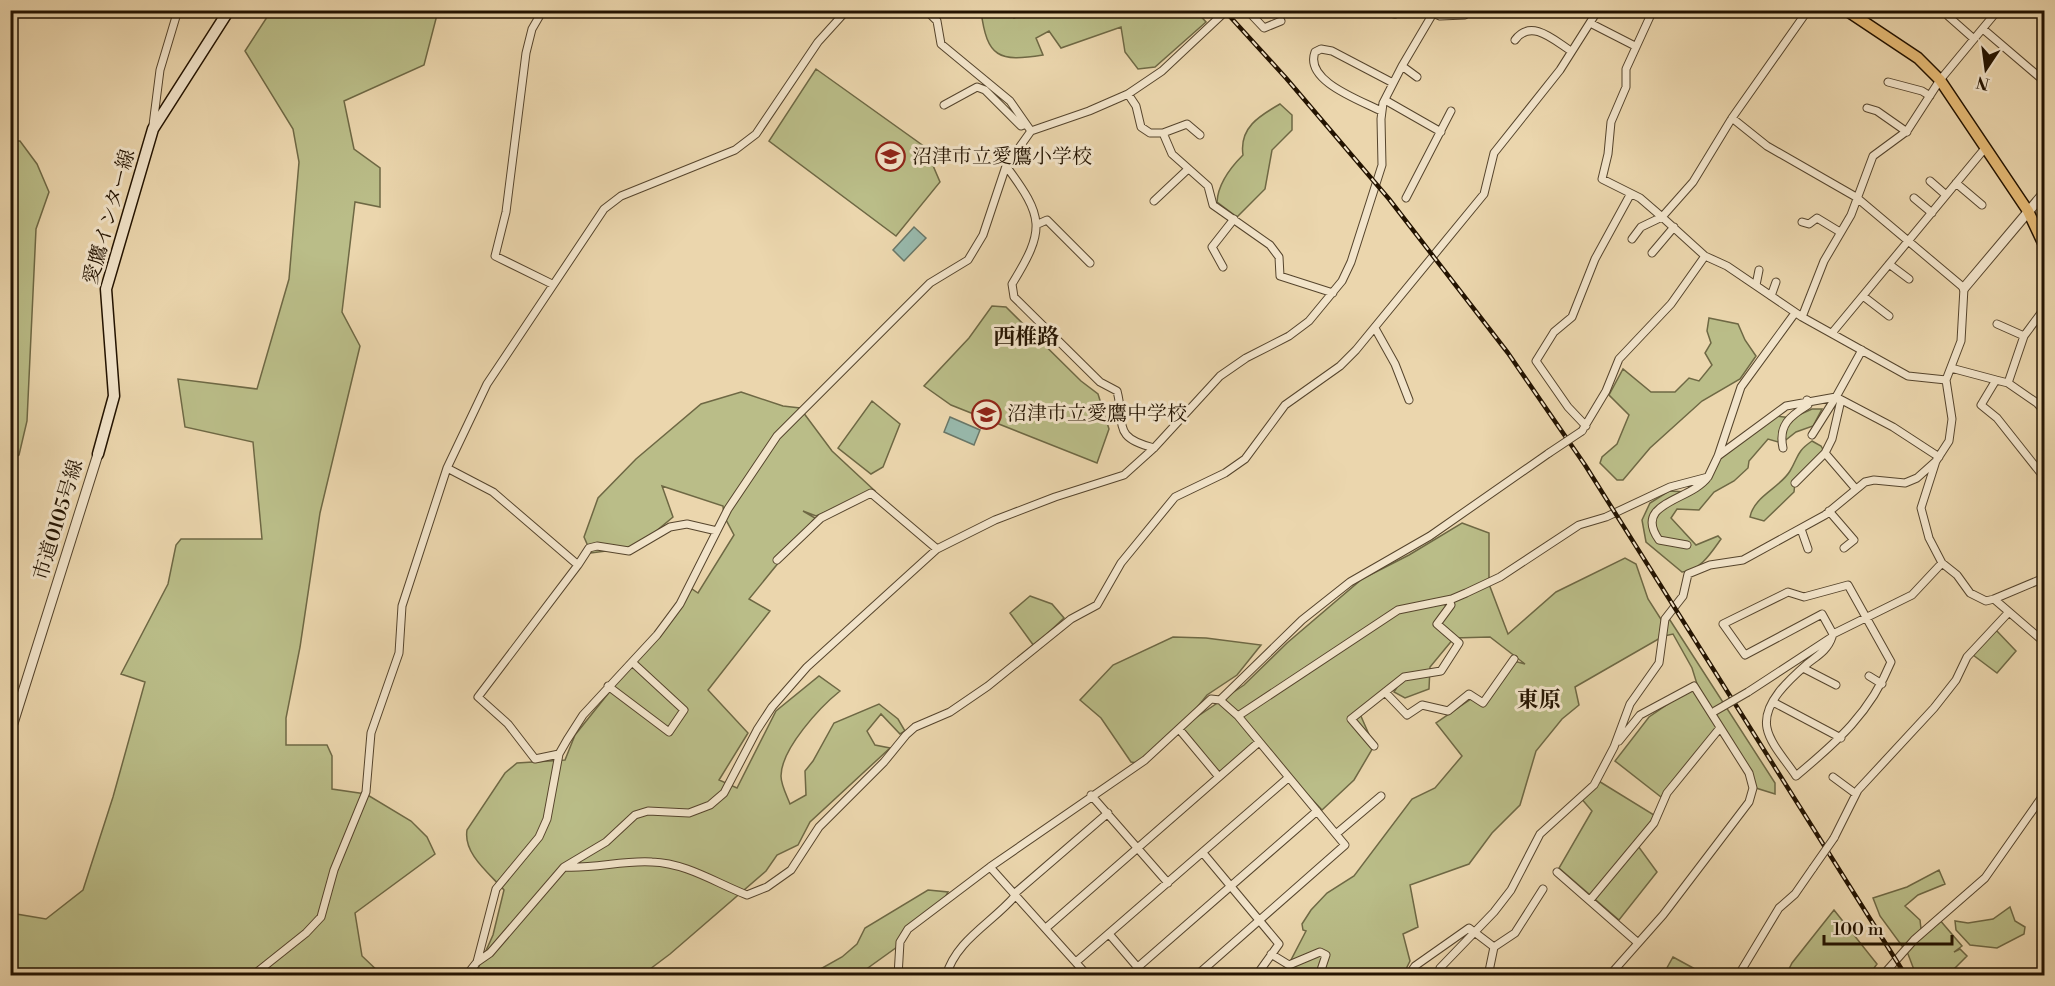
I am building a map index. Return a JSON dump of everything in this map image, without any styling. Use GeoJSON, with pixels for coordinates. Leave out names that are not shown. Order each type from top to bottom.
{"type":"FeatureCollection","features":[{"type":"Feature","properties":{"kind":"main road","name":"愛鷹インター線"},"geometry":{"type":"LineString","coordinates":[[98,454],[114,396],[106,289],[153,129],[229,10]]}},
{"type":"Feature","properties":{"kind":"main road"},"geometry":{"type":"LineString","coordinates":[[1846,10],[1918,58],[1940,80],[2028,211],[2044,245]]}},
{"type":"Feature","properties":{"kind":"street"},"geometry":{"type":"LineString","coordinates":[[10,21],[13,10]]}},
{"type":"Feature","properties":{"kind":"street"},"geometry":{"type":"LineString","coordinates":[[153,129],[160,70],[178,10]]}},
{"type":"Feature","properties":{"kind":"street"},"geometry":{"type":"LineString","coordinates":[[543,10],[532,29],[526,53],[506,212],[495,256],[552,284]]}},
{"type":"Feature","properties":{"kind":"street"},"geometry":{"type":"LineString","coordinates":[[252,975],[306,933],[321,917],[334,870],[366,792],[371,734],[399,653],[402,606],[447,468],[487,384],[604,209],[621,196],[708,163],[735,150],[756,134],[818,42],[847,10]]}},
{"type":"Feature","properties":{"kind":"street"},"geometry":{"type":"LineString","coordinates":[[926,10],[937,21],[941,44],[1010,101],[1031,131]]}},
{"type":"Feature","properties":{"kind":"street"},"geometry":{"type":"LineString","coordinates":[[477,962],[496,889],[539,837],[547,819],[559,754],[583,715],[657,635],[680,604],[728,509],[777,436],[930,283],[968,260],[983,235],[1006,166],[1031,131],[1128,94],[1162,71],[1227,10]]}},
{"type":"Feature","properties":{"kind":"street"},"geometry":{"type":"LineString","coordinates":[[1247,10],[1264,28],[1281,21]]}},
{"type":"Feature","properties":{"kind":"street"},"geometry":{"type":"LineString","coordinates":[[1375,10],[1395,14],[1402,10]]}},
{"type":"Feature","properties":{"kind":"street"},"geometry":{"type":"LineString","coordinates":[[564,867],[582,868],[652,862],[711,877],[747,895],[767,887],[791,870],[819,827],[884,762],[906,735],[915,727],[950,712],[988,687],[1071,619],[1097,605],[1120,563],[1175,497],[1225,473],[1245,459],[1285,405],[1340,366],[1376,330],[1484,194],[1494,153],[1560,70],[1598,10]]}},
{"type":"Feature","properties":{"kind":"street"},"geometry":{"type":"LineString","coordinates":[[1653,10],[1626,69],[1623,97],[1611,122],[1608,154],[1602,179],[1640,198],[1705,256],[1727,266],[1795,313],[1908,376],[1946,380]]}},
{"type":"Feature","properties":{"kind":"street"},"geometry":{"type":"LineString","coordinates":[[1632,239],[1641,226],[1662,217],[1693,182],[1732,118],[1808,10]]}},
{"type":"Feature","properties":{"kind":"street"},"geometry":{"type":"LineString","coordinates":[[1949,10],[1948,16],[1974,39]]}},
{"type":"Feature","properties":{"kind":"street"},"geometry":{"type":"LineString","coordinates":[[1802,317],[1824,261],[1851,215],[1873,156],[1907,132],[1940,80],[1998,10]]}},
{"type":"Feature","properties":{"kind":"street"},"geometry":{"type":"LineString","coordinates":[[2041,10],[2044,14]]}},
{"type":"Feature","properties":{"kind":"street"},"geometry":{"type":"LineString","coordinates":[[466,975],[477,962],[490,953],[564,867],[606,842],[635,815],[648,812],[689,813],[710,805],[724,793],[757,730],[772,708],[807,667],[937,549],[994,520],[1055,496],[1124,475],[1154,448],[1220,376],[1246,358],[1289,336],[1309,321],[1342,281],[1351,262],[1382,165],[1381,111],[1393,83],[1434,12],[1440,16],[1465,15]]}},
{"type":"Feature","properties":{"kind":"street"},"geometry":{"type":"LineString","coordinates":[[1590,23],[1635,46]]}},
{"type":"Feature","properties":{"kind":"street"},"geometry":{"type":"LineString","coordinates":[[1515,40],[1521,32],[1530,29],[1545,34],[1571,51]]}},
{"type":"Feature","properties":{"kind":"street"},"geometry":{"type":"LineString","coordinates":[[1983,29],[2044,81]]}},
{"type":"Feature","properties":{"kind":"street"},"geometry":{"type":"LineString","coordinates":[[1381,111],[1325,81],[1314,69],[1312,59],[1315,52],[1321,49],[1332,51],[1393,83]]}},
{"type":"Feature","properties":{"kind":"street"},"geometry":{"type":"LineString","coordinates":[[1402,66],[1417,76]]}},
{"type":"Feature","properties":{"kind":"street"},"geometry":{"type":"LineString","coordinates":[[1888,82],[1922,91],[1930,96]]}},
{"type":"Feature","properties":{"kind":"street"},"geometry":{"type":"LineString","coordinates":[[944,105],[977,87],[985,90],[1021,126],[1026,124]]}},
{"type":"Feature","properties":{"kind":"street"},"geometry":{"type":"LineString","coordinates":[[1128,94],[1136,106],[1141,127],[1150,133],[1164,133],[1187,124],[1200,135]]}},
{"type":"Feature","properties":{"kind":"street"},"geometry":{"type":"LineString","coordinates":[[1385,100],[1441,132]]}},
{"type":"Feature","properties":{"kind":"street"},"geometry":{"type":"LineString","coordinates":[[1867,108],[1877,111],[1907,132]]}},
{"type":"Feature","properties":{"kind":"street"},"geometry":{"type":"LineString","coordinates":[[1406,198],[1451,111]]}},
{"type":"Feature","properties":{"kind":"street"},"geometry":{"type":"LineString","coordinates":[[1732,118],[1767,146],[1856,197],[1964,288]]}},
{"type":"Feature","properties":{"kind":"street"},"geometry":{"type":"LineString","coordinates":[[1164,133],[1172,154],[1186,170],[1208,186],[1214,205],[1270,245],[1279,257],[1280,276],[1333,293]]}},
{"type":"Feature","properties":{"kind":"street"},"geometry":{"type":"LineString","coordinates":[[1832,333],[1986,147]]}},
{"type":"Feature","properties":{"kind":"street"},"geometry":{"type":"LineString","coordinates":[[1006,166],[1026,196],[1038,224],[1029,257],[1012,284],[1014,297],[1100,382],[1117,391],[1121,405],[1120,425],[1126,436],[1134,443],[1154,448]]}},
{"type":"Feature","properties":{"kind":"street"},"geometry":{"type":"LineString","coordinates":[[1155,201],[1186,170]]}},
{"type":"Feature","properties":{"kind":"street"},"geometry":{"type":"LineString","coordinates":[[1930,181],[1946,195]]}},
{"type":"Feature","properties":{"kind":"street"},"geometry":{"type":"LineString","coordinates":[[1956,183],[1982,205]]}},
{"type":"Feature","properties":{"kind":"street"},"geometry":{"type":"LineString","coordinates":[[1437,975],[1440,968],[1511,890],[1540,834],[1594,785],[1614,747],[1630,704],[1659,663],[1665,619],[1683,596],[1688,574],[1710,566],[1743,560],[1829,511],[1855,488],[1874,480],[1905,483],[1917,478],[1937,459],[1949,441],[1952,419],[1946,380],[1961,341],[1964,288],[2044,193]]}},
{"type":"Feature","properties":{"kind":"street"},"geometry":{"type":"LineString","coordinates":[[1584,429],[1536,361],[1554,332],[1572,317],[1595,259],[1630,195]]}},
{"type":"Feature","properties":{"kind":"street"},"geometry":{"type":"LineString","coordinates":[[1914,198],[1932,213]]}},
{"type":"Feature","properties":{"kind":"street"},"geometry":{"type":"LineString","coordinates":[[1802,222],[1809,225],[1817,218],[1840,232]]}},
{"type":"Feature","properties":{"kind":"street"},"geometry":{"type":"LineString","coordinates":[[1223,267],[1212,247],[1234,219]]}},
{"type":"Feature","properties":{"kind":"street"},"geometry":{"type":"LineString","coordinates":[[1038,224],[1047,220],[1090,263]]}},
{"type":"Feature","properties":{"kind":"street"},"geometry":{"type":"LineString","coordinates":[[1652,253],[1674,227]]}},
{"type":"Feature","properties":{"kind":"street"},"geometry":{"type":"LineString","coordinates":[[1220,700],[1302,620],[1350,582],[1430,536],[1584,429],[1619,359],[1671,304],[1705,256]]}},
{"type":"Feature","properties":{"kind":"street"},"geometry":{"type":"LineString","coordinates":[[1889,264],[1909,279]]}},
{"type":"Feature","properties":{"kind":"street"},"geometry":{"type":"LineString","coordinates":[[1756,285],[1759,270]]}},
{"type":"Feature","properties":{"kind":"street"},"geometry":{"type":"LineString","coordinates":[[1771,296],[1776,282]]}},
{"type":"Feature","properties":{"kind":"street"},"geometry":{"type":"LineString","coordinates":[[1863,296],[1889,316]]}},
{"type":"Feature","properties":{"kind":"street"},"geometry":{"type":"LineString","coordinates":[[2008,383],[2024,336],[2044,309]]}},
{"type":"Feature","properties":{"kind":"street"},"geometry":{"type":"LineString","coordinates":[[1687,545],[1659,540],[1652,530],[1652,518],[1658,507],[1701,487],[1718,456],[1741,387],[1795,313]]}},
{"type":"Feature","properties":{"kind":"street"},"geometry":{"type":"LineString","coordinates":[[1997,324],[2024,336]]}},
{"type":"Feature","properties":{"kind":"street"},"geometry":{"type":"LineString","coordinates":[[1376,330],[1395,364],[1409,400]]}},
{"type":"Feature","properties":{"kind":"street"},"geometry":{"type":"LineString","coordinates":[[1812,435],[1838,398],[1862,350]]}},
{"type":"Feature","properties":{"kind":"street"},"geometry":{"type":"LineString","coordinates":[[1951,368],[2008,383],[2037,403],[2044,411]]}},
{"type":"Feature","properties":{"kind":"street"},"geometry":{"type":"LineString","coordinates":[[1996,380],[1981,405],[1997,418],[2043,476],[2044,474]]}},
{"type":"Feature","properties":{"kind":"street"},"geometry":{"type":"LineString","coordinates":[[1718,456],[1786,406],[1807,400],[1838,398],[1893,427],[1937,459]]}},
{"type":"Feature","properties":{"kind":"street"},"geometry":{"type":"LineString","coordinates":[[1795,483],[1824,453],[1832,439],[1838,398]]}},
{"type":"Feature","properties":{"kind":"street"},"geometry":{"type":"LineString","coordinates":[[1783,448],[1780,437],[1788,418],[1808,405],[1807,400]]}},
{"type":"Feature","properties":{"kind":"street"},"geometry":{"type":"LineString","coordinates":[[1824,453],[1855,488]]}},
{"type":"Feature","properties":{"kind":"street","name":"市道0105号線"},"geometry":{"type":"LineString","coordinates":[[10,733],[98,454]]}},
{"type":"Feature","properties":{"kind":"street"},"geometry":{"type":"LineString","coordinates":[[1937,459],[1921,508],[1929,538],[1942,563],[1957,575],[1970,593],[1986,602],[2044,578]]}},
{"type":"Feature","properties":{"kind":"street"},"geometry":{"type":"LineString","coordinates":[[447,468],[493,492],[578,565]]}},
{"type":"Feature","properties":{"kind":"street"},"geometry":{"type":"LineString","coordinates":[[1238,716],[1398,610],[1449,600],[1500,577],[1579,525],[1606,517],[1670,487],[1707,477]]}},
{"type":"Feature","properties":{"kind":"street"},"geometry":{"type":"LineString","coordinates":[[777,560],[821,518],[871,493],[879,497],[937,549]]}},
{"type":"Feature","properties":{"kind":"street"},"geometry":{"type":"LineString","coordinates":[[1829,511],[1854,540],[1844,548]]}},
{"type":"Feature","properties":{"kind":"street"},"geometry":{"type":"LineString","coordinates":[[559,754],[535,759],[508,724],[478,697],[589,548],[597,546],[629,550],[670,527],[687,524],[717,531]]}},
{"type":"Feature","properties":{"kind":"street"},"geometry":{"type":"LineString","coordinates":[[1801,529],[1808,549]]}},
{"type":"Feature","properties":{"kind":"street"},"geometry":{"type":"LineString","coordinates":[[1712,712],[1748,692],[1832,635],[1912,595],[1942,563]]}},
{"type":"Feature","properties":{"kind":"street"},"geometry":{"type":"LineString","coordinates":[[1848,585],[1892,662],[1874,700],[1842,738],[1796,776],[1767,731],[1766,721],[1773,702],[1788,679],[1829,646],[1832,635],[1822,614],[1745,655],[1723,624],[1788,592],[1804,597],[1848,585]]}},
{"type":"Feature","properties":{"kind":"street"},"geometry":{"type":"LineString","coordinates":[[1994,599],[2044,642]]}},
{"type":"Feature","properties":{"kind":"street"},"geometry":{"type":"LineString","coordinates":[[1374,746],[1351,719],[1404,677],[1441,671],[1459,644],[1437,624],[1451,604],[1449,600]]}},
{"type":"Feature","properties":{"kind":"street"},"geometry":{"type":"LineString","coordinates":[[1738,975],[1779,908],[1795,894],[1834,838],[1856,794],[1934,708],[1956,680],[1967,657],[2008,613]]}},
{"type":"Feature","properties":{"kind":"street"},"geometry":{"type":"LineString","coordinates":[[1385,692],[1407,715],[1422,705],[1448,711],[1469,694],[1483,703],[1514,659]]}},
{"type":"Feature","properties":{"kind":"street"},"geometry":{"type":"LineString","coordinates":[[608,687],[669,732],[684,710],[632,662]]}},
{"type":"Feature","properties":{"kind":"street"},"geometry":{"type":"LineString","coordinates":[[1803,668],[1836,685]]}},
{"type":"Feature","properties":{"kind":"street"},"geometry":{"type":"LineString","coordinates":[[1869,676],[1882,684]]}},
{"type":"Feature","properties":{"kind":"street"},"geometry":{"type":"LineString","coordinates":[[1609,975],[1663,915],[1749,802],[1753,788],[1749,773],[1719,729],[1712,712],[1694,686],[1641,715],[1614,747]]}},
{"type":"Feature","properties":{"kind":"street"},"geometry":{"type":"LineString","coordinates":[[898,975],[900,942],[908,929],[990,867],[1091,795],[1145,760],[1211,699],[1220,700],[1238,716],[1345,845],[1196,975]]}},
{"type":"Feature","properties":{"kind":"street"},"geometry":{"type":"LineString","coordinates":[[1773,702],[1842,738]]}},
{"type":"Feature","properties":{"kind":"street"},"geometry":{"type":"LineString","coordinates":[[1179,729],[1219,777]]}},
{"type":"Feature","properties":{"kind":"street"},"geometry":{"type":"LineString","coordinates":[[1590,900],[1654,823],[1666,793],[1719,729]]}},
{"type":"Feature","properties":{"kind":"street"},"geometry":{"type":"LineString","coordinates":[[1046,928],[1259,742]]}},
{"type":"Feature","properties":{"kind":"street"},"geometry":{"type":"LineString","coordinates":[[1833,777],[1856,794]]}},
{"type":"Feature","properties":{"kind":"street"},"geometry":{"type":"LineString","coordinates":[[1076,962],[1110,935],[1288,778]]}},
{"type":"Feature","properties":{"kind":"street"},"geometry":{"type":"LineString","coordinates":[[1882,975],[1914,940],[1984,878],[2044,794]]}},
{"type":"Feature","properties":{"kind":"street"},"geometry":{"type":"LineString","coordinates":[[1091,795],[1168,883]]}},
{"type":"Feature","properties":{"kind":"street"},"geometry":{"type":"LineString","coordinates":[[1336,834],[1381,795]]}},
{"type":"Feature","properties":{"kind":"street"},"geometry":{"type":"LineString","coordinates":[[1138,967],[1317,812]]}},
{"type":"Feature","properties":{"kind":"street"},"geometry":{"type":"LineString","coordinates":[[946,975],[951,960],[960,946],[1000,914],[1015,895],[1107,813]]}},
{"type":"Feature","properties":{"kind":"street"},"geometry":{"type":"LineString","coordinates":[[1203,853],[1279,944],[1256,975]]}},
{"type":"Feature","properties":{"kind":"street"},"geometry":{"type":"LineString","coordinates":[[990,867],[1088,975]]}},
{"type":"Feature","properties":{"kind":"street"},"geometry":{"type":"LineString","coordinates":[[1557,872],[1637,942]]}},
{"type":"Feature","properties":{"kind":"street"},"geometry":{"type":"LineString","coordinates":[[1488,975],[1494,947],[1515,933],[1543,889]]}},
{"type":"Feature","properties":{"kind":"street"},"geometry":{"type":"LineString","coordinates":[[1408,975],[1415,966],[1469,928],[1494,947]]}},
{"type":"Feature","properties":{"kind":"street"},"geometry":{"type":"LineString","coordinates":[[1110,935],[1145,975]]}},
{"type":"Feature","properties":{"kind":"street"},"geometry":{"type":"LineString","coordinates":[[1271,954],[1289,964],[1320,952],[1326,955],[1319,975]]}},
{"type":"Feature","properties":{"kind":"green space"},"geometry":{"type":"Polygon","coordinates":[[[271,11],[438,11],[424,65],[344,101],[354,149],[380,168],[380,207],[355,202],[342,312],[360,346],[320,513],[300,647],[286,718],[286,745],[327,745],[332,756],[332,789],[366,794],[411,821],[427,837],[435,854],[355,913],[362,956],[382,975],[11,975],[10,913],[46,919],[83,890],[113,797],[145,682],[121,674],[168,584],[176,545],[181,539],[262,539],[253,442],[185,427],[178,379],[257,389],[289,279],[299,162],[293,129],[245,51],[271,11]]]}},
{"type":"Feature","properties":{"kind":"green space"},"geometry":{"type":"Polygon","coordinates":[[[981,11],[1003,11],[1014,18],[1032,11],[1196,11],[1206,22],[1155,67],[1138,69],[1125,52],[1121,27],[1061,48],[1049,31],[1036,38],[1043,55],[1016,58],[998,53],[987,39],[981,11]]]}},
{"type":"Feature","properties":{"kind":"green space"},"geometry":{"type":"Polygon","coordinates":[[[816,69],[925,147],[940,182],[896,236],[769,141],[816,69]]]}},
{"type":"Feature","properties":{"kind":"green space"},"geometry":{"type":"Polygon","coordinates":[[[1280,104],[1292,115],[1292,130],[1272,150],[1265,189],[1237,217],[1217,202],[1222,183],[1243,155],[1244,137],[1247,130],[1258,118],[1280,104]]]}},
{"type":"Feature","properties":{"kind":"green space"},"geometry":{"type":"Polygon","coordinates":[[[11,141],[20,141],[37,164],[49,192],[36,229],[27,421],[19,455],[11,460],[11,141]]]}},
{"type":"Feature","properties":{"kind":"green space"},"geometry":{"type":"Polygon","coordinates":[[[992,306],[1006,307],[1081,381],[1098,394],[1109,429],[1097,463],[951,405],[924,386],[969,338],[992,306]]]}},
{"type":"Feature","properties":{"kind":"green space"},"geometry":{"type":"Polygon","coordinates":[[[1709,318],[1738,324],[1756,356],[1740,379],[1702,401],[1650,448],[1623,480],[1617,480],[1600,463],[1602,457],[1617,444],[1629,415],[1609,395],[1623,369],[1651,392],[1675,392],[1689,378],[1699,381],[1712,365],[1705,353],[1711,343],[1707,331],[1709,318]]]}},
{"type":"Feature","properties":{"kind":"green space"},"geometry":{"type":"Polygon","coordinates":[[[741,392],[783,406],[800,408],[832,451],[875,491],[816,516],[803,511],[815,518],[749,599],[770,611],[708,690],[748,733],[719,780],[737,788],[776,711],[819,676],[840,691],[803,729],[787,754],[781,776],[790,804],[806,795],[805,771],[834,723],[879,704],[898,719],[905,731],[900,734],[881,714],[867,731],[875,745],[890,748],[810,822],[798,845],[777,855],[766,871],[670,954],[642,975],[475,975],[493,935],[504,890],[473,855],[467,839],[467,830],[505,773],[517,763],[565,760],[575,735],[692,589],[698,593],[734,535],[724,516],[723,506],[662,486],[673,517],[637,547],[591,553],[584,537],[598,498],[636,459],[701,404],[741,392]]]}},
{"type":"Feature","properties":{"kind":"green space"},"geometry":{"type":"Polygon","coordinates":[[[872,401],[900,424],[883,467],[871,474],[838,448],[872,401]]]}},
{"type":"Feature","properties":{"kind":"green space"},"geometry":{"type":"Polygon","coordinates":[[[1812,409],[1822,409],[1813,426],[1796,432],[1782,443],[1768,439],[1749,461],[1748,468],[1734,481],[1714,492],[1699,510],[1677,509],[1671,518],[1696,545],[1718,536],[1721,539],[1700,565],[1682,572],[1646,542],[1642,520],[1650,503],[1669,491],[1688,492],[1709,474],[1720,458],[1776,416],[1792,418],[1812,409]]]}},
{"type":"Feature","properties":{"kind":"green space"},"geometry":{"type":"Polygon","coordinates":[[[1812,441],[1821,446],[1825,453],[1795,482],[1794,492],[1764,521],[1750,517],[1757,503],[1786,477],[1800,451],[1812,441]]]}},
{"type":"Feature","properties":{"kind":"green space"},"geometry":{"type":"Polygon","coordinates":[[[1462,523],[1489,533],[1489,584],[1508,634],[1556,592],[1625,558],[1636,564],[1648,599],[1664,624],[1662,637],[1575,687],[1579,705],[1562,719],[1536,751],[1520,805],[1492,833],[1469,864],[1410,885],[1418,927],[1403,934],[1410,961],[1403,975],[1290,975],[1291,960],[1306,931],[1303,930],[1302,924],[1311,910],[1327,893],[1354,876],[1412,799],[1435,788],[1462,756],[1436,723],[1471,699],[1484,706],[1514,661],[1525,664],[1490,637],[1454,638],[1430,667],[1429,689],[1405,698],[1394,692],[1402,679],[1360,714],[1374,746],[1354,780],[1322,810],[1259,743],[1220,775],[1182,727],[1244,685],[1287,643],[1362,579],[1409,555],[1462,523]]]}},
{"type":"Feature","properties":{"kind":"green space"},"geometry":{"type":"Polygon","coordinates":[[[1030,596],[1052,604],[1064,618],[1034,646],[1010,613],[1030,596]]]}},
{"type":"Feature","properties":{"kind":"green space"},"geometry":{"type":"Polygon","coordinates":[[[1668,617],[1775,783],[1775,794],[1756,788],[1697,684],[1692,668],[1673,634],[1664,636],[1668,617]]]}},
{"type":"Feature","properties":{"kind":"green space"},"geometry":{"type":"Polygon","coordinates":[[[1995,629],[2016,651],[1997,673],[1973,655],[1995,629]]]}},
{"type":"Feature","properties":{"kind":"green space"},"geometry":{"type":"Polygon","coordinates":[[[1173,637],[1206,638],[1261,645],[1237,675],[1207,695],[1178,731],[1137,763],[1131,762],[1101,718],[1080,700],[1113,665],[1173,637]]]}},
{"type":"Feature","properties":{"kind":"green space"},"geometry":{"type":"Polygon","coordinates":[[[1693,687],[1719,728],[1661,797],[1615,761],[1649,717],[1693,687]]]}},
{"type":"Feature","properties":{"kind":"green space"},"geometry":{"type":"Polygon","coordinates":[[[1597,780],[1654,815],[1638,846],[1657,872],[1619,920],[1559,868],[1592,811],[1580,797],[1597,780]]]}},
{"type":"Feature","properties":{"kind":"green space"},"geometry":{"type":"Polygon","coordinates":[[[1939,870],[1945,884],[1918,895],[1905,906],[1920,920],[1921,929],[1914,940],[1939,919],[1962,946],[1954,952],[1960,949],[1967,956],[1948,975],[1916,975],[1908,954],[1880,916],[1873,898],[1907,887],[1939,870]]]}},
{"type":"Feature","properties":{"kind":"green space"},"geometry":{"type":"Polygon","coordinates":[[[928,890],[948,892],[938,910],[905,934],[897,947],[858,975],[808,976],[842,957],[857,944],[865,928],[928,890]]]}},
{"type":"Feature","properties":{"kind":"green space"},"geometry":{"type":"Polygon","coordinates":[[[2010,907],[2015,921],[2025,927],[2024,934],[1997,948],[1970,945],[1956,930],[1955,921],[1968,923],[1993,919],[2010,907]]]}},
{"type":"Feature","properties":{"kind":"green space"},"geometry":{"type":"Polygon","coordinates":[[[1834,910],[1877,964],[1869,975],[1786,975],[1792,963],[1834,910]]]}},
{"type":"Feature","properties":{"kind":"green space"},"geometry":{"type":"Polygon","coordinates":[[[1673,957],[1706,975],[1663,975],[1673,957]]]}},
{"type":"Feature","properties":{"kind":"shaded area"},"geometry":{"type":"Polygon","coordinates":[[[914,227],[926,238],[904,261],[893,250],[914,227]]]}},
{"type":"Feature","properties":{"kind":"shaded area"},"geometry":{"type":"Polygon","coordinates":[[[950,417],[980,430],[974,445],[944,432],[950,417]]]}},
{"type":"Feature","properties":{"kind":"railway"},"geometry":{"type":"LineString","coordinates":[[1224,10],[1286,78],[1389,199],[1508,353],[1585,465],[1906,976]]}},
{"type":"Feature","properties":{"kind":"place","name":"沼津市立愛鷹小学校"},"geometry":{"type":"Point","coordinates":[891,157]}},
{"type":"Feature","properties":{"kind":"place","name":"沼津市立愛鷹中学校"},"geometry":{"type":"Point","coordinates":[986,414]}},
{"type":"Feature","properties":{"kind":"district","name":"西椎路"},"geometry":{"type":"Point","coordinates":[1026,337]}},
{"type":"Feature","properties":{"kind":"district","name":"東原"},"geometry":{"type":"Point","coordinates":[1539,700]}}]}
